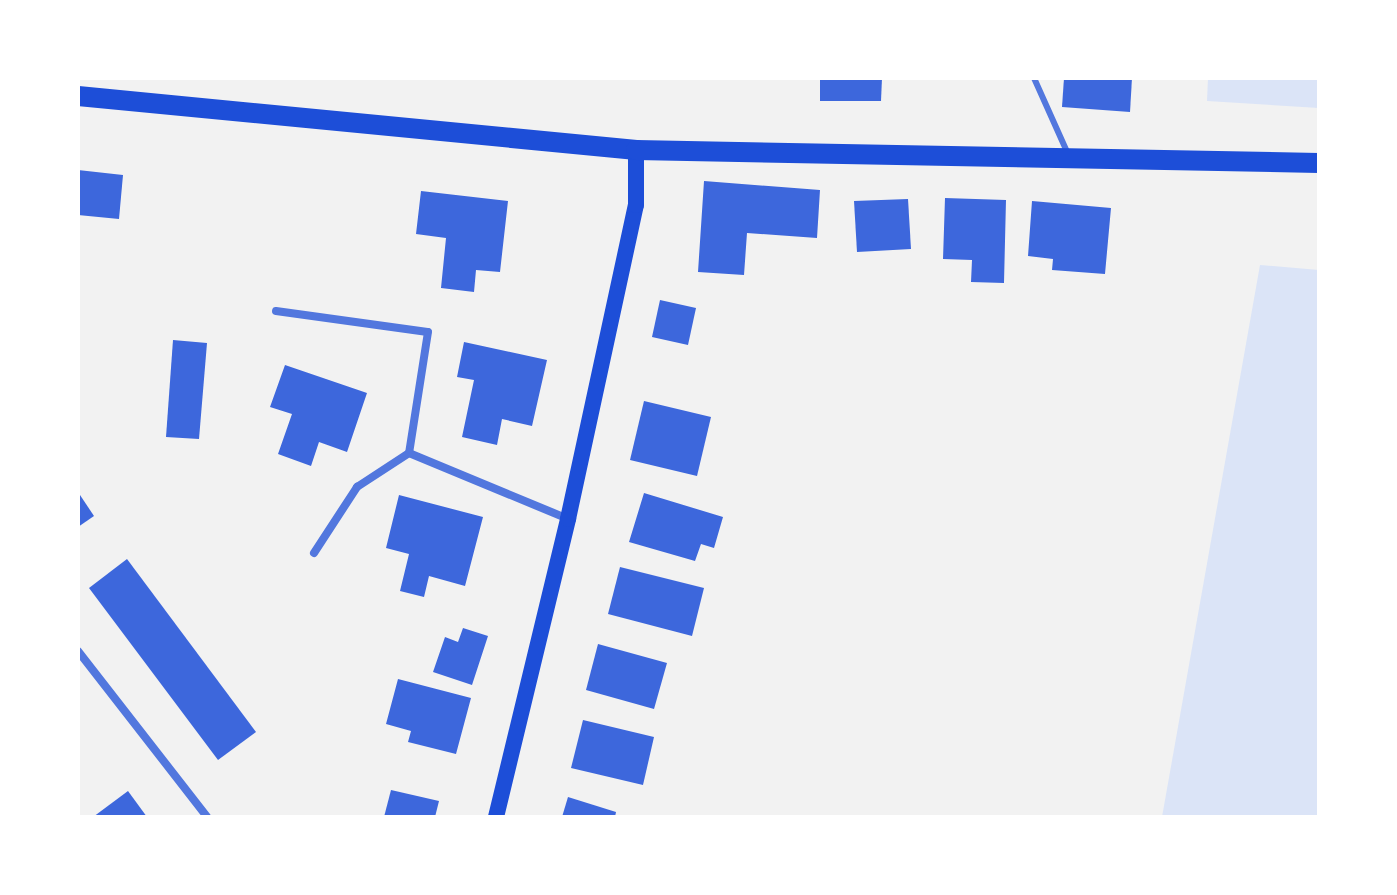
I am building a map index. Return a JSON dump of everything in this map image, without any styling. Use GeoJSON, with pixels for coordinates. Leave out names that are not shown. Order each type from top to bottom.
{"type":"FeatureCollection","features":[{"type":"Feature","properties":{"kind":"main road"},"geometry":{"type":"LineString","coordinates":[[78,96],[636,150],[1319,163]]}},
{"type":"Feature","properties":{"kind":"main road"},"geometry":{"type":"LineString","coordinates":[[496,817],[568,519],[636,205],[636,150]]}},
{"type":"Feature","properties":{"kind":"street"},"geometry":{"type":"LineString","coordinates":[[276,311],[428,332],[409,453],[357,487],[314,553]]}},
{"type":"Feature","properties":{"kind":"street"},"geometry":{"type":"LineString","coordinates":[[409,453],[568,519]]}},
{"type":"Feature","properties":{"kind":"street"},"geometry":{"type":"LineString","coordinates":[[80,658],[207,817]]}},
{"type":"Feature","properties":{"kind":"lane"},"geometry":{"type":"LineString","coordinates":[[1034,78],[1070,157]]}},
{"type":"Feature","properties":{"kind":"shaded area"},"geometry":{"type":"Polygon","coordinates":[[[1208,78],[1319,78],[1319,108],[1207,101],[1208,78]]]}},
{"type":"Feature","properties":{"kind":"shaded area"},"geometry":{"type":"Polygon","coordinates":[[[1260,265],[1319,270],[1319,817],[1162,817],[1260,265]]]}},
{"type":"Feature","properties":{"kind":"building"},"geometry":{"type":"Polygon","coordinates":[[[820,78],[882,78],[881,101],[820,101],[820,78]]]}},
{"type":"Feature","properties":{"kind":"building"},"geometry":{"type":"Polygon","coordinates":[[[1064,78],[1132,78],[1130,112],[1062,107],[1064,78]]]}},
{"type":"Feature","properties":{"kind":"building"},"geometry":{"type":"Polygon","coordinates":[[[78,170],[123,175],[119,219],[78,215],[78,170]]]}},
{"type":"Feature","properties":{"kind":"building"},"geometry":{"type":"Polygon","coordinates":[[[704,181],[820,190],[817,238],[747,233],[744,275],[698,272],[704,181]]]}},
{"type":"Feature","properties":{"kind":"building"},"geometry":{"type":"Polygon","coordinates":[[[421,191],[508,201],[500,272],[476,270],[474,292],[441,288],[446,238],[416,234],[421,191]]]}},
{"type":"Feature","properties":{"kind":"building"},"geometry":{"type":"Polygon","coordinates":[[[945,198],[1006,200],[1004,283],[971,282],[972,260],[943,259],[945,198]]]}},
{"type":"Feature","properties":{"kind":"building"},"geometry":{"type":"Polygon","coordinates":[[[908,199],[911,249],[857,252],[854,201],[908,199]]]}},
{"type":"Feature","properties":{"kind":"building"},"geometry":{"type":"Polygon","coordinates":[[[1032,201],[1111,208],[1105,274],[1052,270],[1053,259],[1028,256],[1032,201]]]}},
{"type":"Feature","properties":{"kind":"building"},"geometry":{"type":"Polygon","coordinates":[[[660,300],[696,308],[688,345],[652,337],[660,300]]]}},
{"type":"Feature","properties":{"kind":"building"},"geometry":{"type":"Polygon","coordinates":[[[173,340],[207,343],[199,439],[166,437],[173,340]]]}},
{"type":"Feature","properties":{"kind":"building"},"geometry":{"type":"Polygon","coordinates":[[[464,342],[547,360],[532,426],[502,419],[497,445],[462,437],[474,380],[457,377],[464,342]]]}},
{"type":"Feature","properties":{"kind":"building"},"geometry":{"type":"Polygon","coordinates":[[[285,365],[367,393],[347,452],[319,442],[311,466],[278,454],[292,414],[270,407],[285,365]]]}},
{"type":"Feature","properties":{"kind":"building"},"geometry":{"type":"Polygon","coordinates":[[[644,401],[711,417],[697,476],[630,460],[644,401]]]}},
{"type":"Feature","properties":{"kind":"building"},"geometry":{"type":"Polygon","coordinates":[[[78,492],[94,516],[78,527],[78,492]]]}},
{"type":"Feature","properties":{"kind":"building"},"geometry":{"type":"Polygon","coordinates":[[[644,493],[723,517],[714,548],[701,544],[695,561],[629,542],[644,493]]]}},
{"type":"Feature","properties":{"kind":"building"},"geometry":{"type":"Polygon","coordinates":[[[399,495],[483,517],[465,586],[429,576],[424,597],[400,591],[409,554],[386,548],[399,495]]]}},
{"type":"Feature","properties":{"kind":"building"},"geometry":{"type":"Polygon","coordinates":[[[127,559],[256,732],[218,760],[89,588],[127,559]]]}},
{"type":"Feature","properties":{"kind":"building"},"geometry":{"type":"Polygon","coordinates":[[[620,567],[704,588],[692,636],[608,614],[620,567]]]}},
{"type":"Feature","properties":{"kind":"building"},"geometry":{"type":"Polygon","coordinates":[[[463,628],[488,636],[472,685],[433,672],[445,637],[458,642],[463,628]]]}},
{"type":"Feature","properties":{"kind":"building"},"geometry":{"type":"Polygon","coordinates":[[[598,644],[667,663],[654,709],[586,690],[598,644]]]}},
{"type":"Feature","properties":{"kind":"building"},"geometry":{"type":"Polygon","coordinates":[[[398,679],[471,698],[456,754],[408,742],[411,731],[386,724],[398,679]]]}},
{"type":"Feature","properties":{"kind":"building"},"geometry":{"type":"Polygon","coordinates":[[[583,720],[654,737],[643,785],[571,768],[583,720]]]}},
{"type":"Feature","properties":{"kind":"building"},"geometry":{"type":"Polygon","coordinates":[[[391,790],[439,801],[435,817],[384,817],[391,790]]]}},
{"type":"Feature","properties":{"kind":"building"},"geometry":{"type":"Polygon","coordinates":[[[128,791],[147,817],[93,817],[128,791]]]}},
{"type":"Feature","properties":{"kind":"building"},"geometry":{"type":"Polygon","coordinates":[[[568,797],[616,812],[615,817],[562,817],[568,797]]]}}]}
